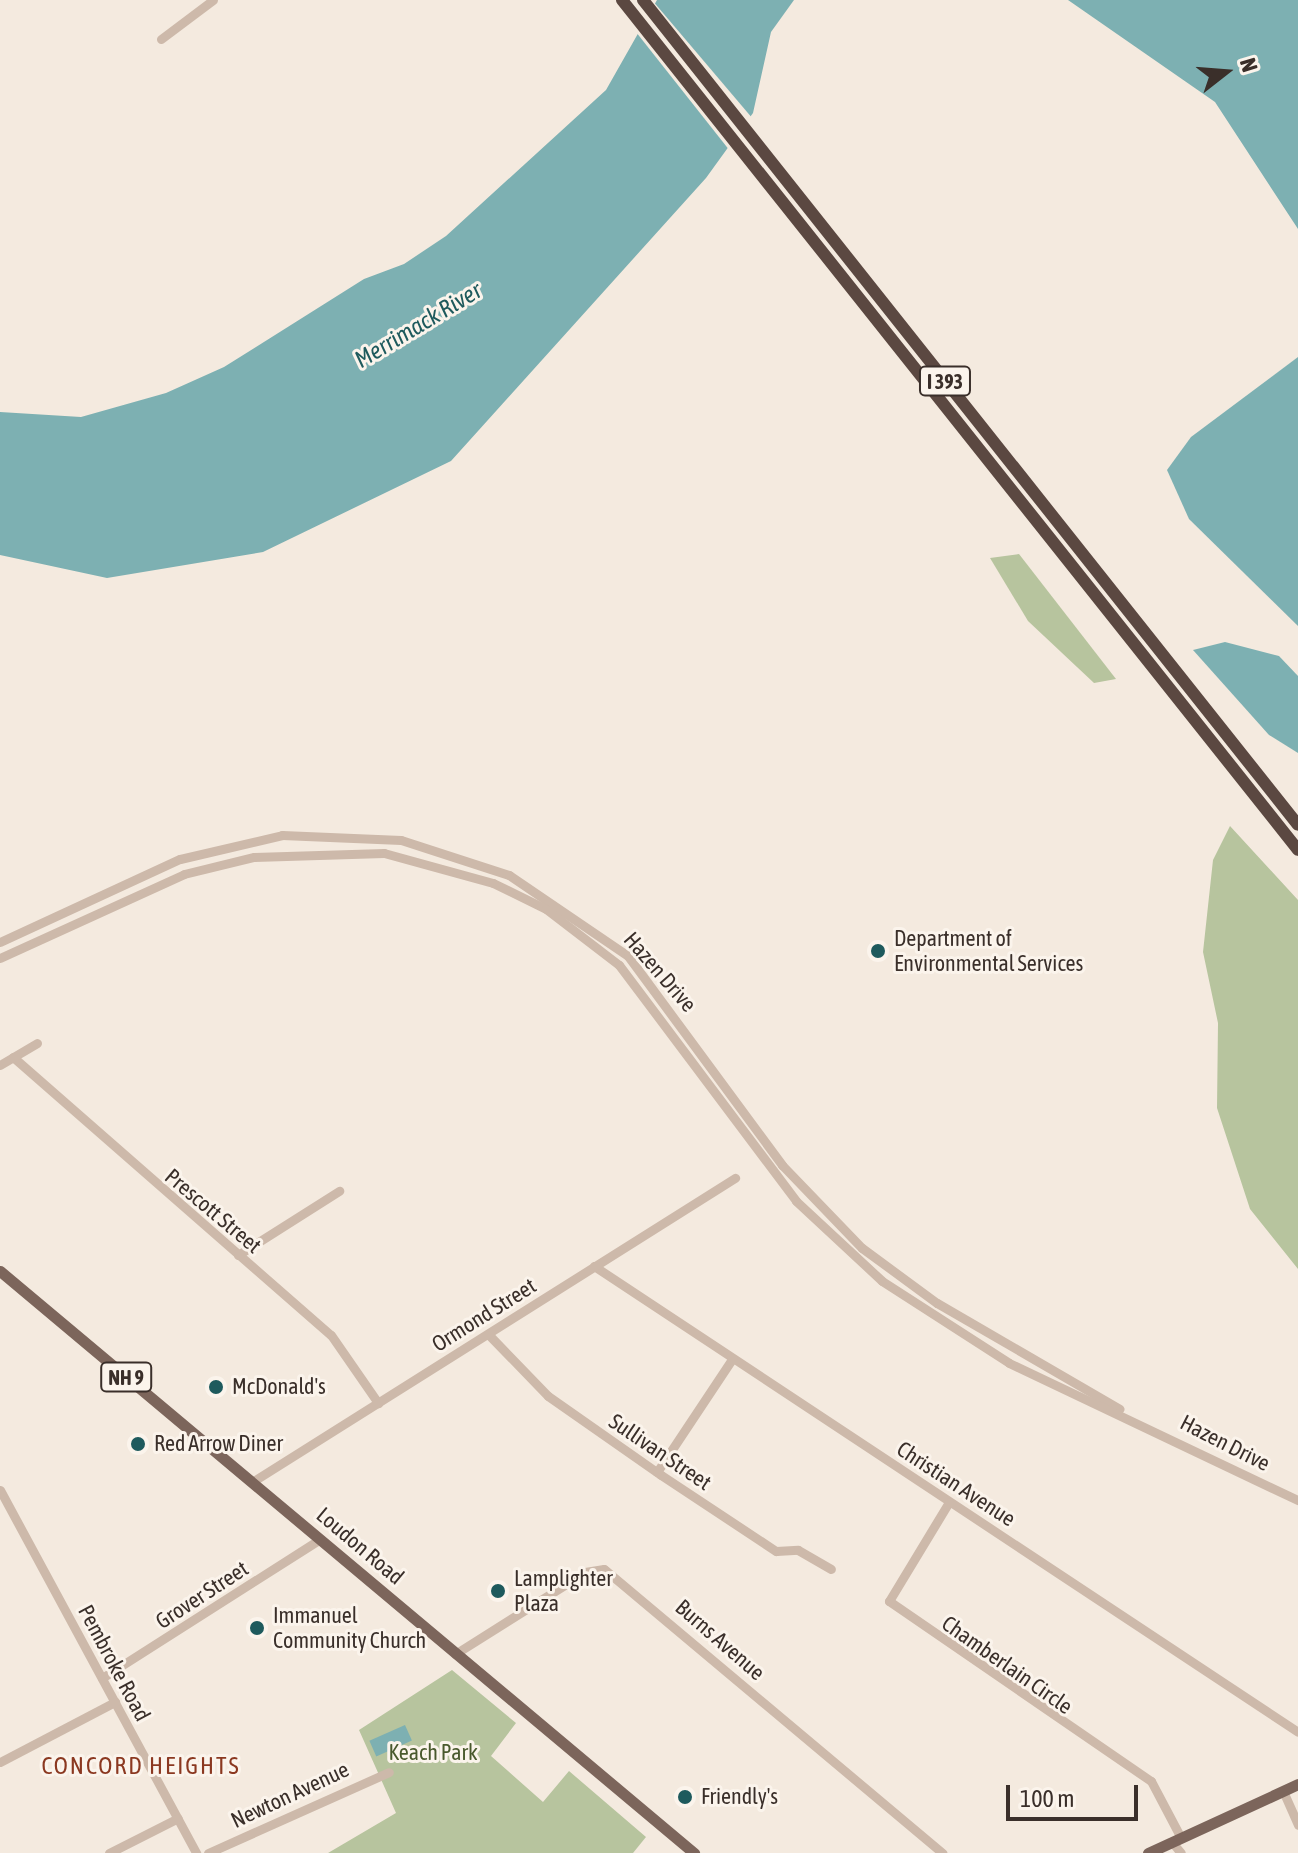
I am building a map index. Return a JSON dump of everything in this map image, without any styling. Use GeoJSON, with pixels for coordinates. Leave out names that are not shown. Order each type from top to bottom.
{"type":"FeatureCollection","features":[{"type":"Feature","properties":{"kind":"highway","name":"I 393"},"geometry":{"type":"LineString","coordinates":[[643,0],[1298,825]]}},
{"type":"Feature","properties":{"kind":"highway","name":"I 393"},"geometry":{"type":"LineString","coordinates":[[623,1],[1298,850]]}},
{"type":"Feature","properties":{"kind":"main road","name":"Loudon Road"},"geometry":{"type":"LineString","coordinates":[[0,1271],[694,1853]]}},
{"type":"Feature","properties":{"kind":"main road"},"geometry":{"type":"LineString","coordinates":[[1148,1853],[1298,1784]]}},
{"type":"Feature","properties":{"kind":"street"},"geometry":{"type":"LineString","coordinates":[[161,39],[213,0]]}},
{"type":"Feature","properties":{"kind":"street","name":"Hazen Drive"},"geometry":{"type":"LineString","coordinates":[[0,942],[180,859],[282,835],[401,840],[509,875],[628,956],[782,1165],[862,1248],[937,1303],[1136,1419]]}},
{"type":"Feature","properties":{"kind":"street","name":"Hazen Drive"},"geometry":{"type":"LineString","coordinates":[[0,958],[184,874],[254,857],[384,853],[493,883],[546,909],[619,965],[796,1201],[854,1259],[997,1356],[1136,1419],[1298,1500]]}},
{"type":"Feature","properties":{"kind":"street"},"geometry":{"type":"LineString","coordinates":[[0,1065],[37,1043]]}},
{"type":"Feature","properties":{"kind":"street","name":"Prescott Street"},"geometry":{"type":"LineString","coordinates":[[13,1057],[331,1335],[378,1403]]}},
{"type":"Feature","properties":{"kind":"street","name":"Ormond Street"},"geometry":{"type":"LineString","coordinates":[[252,1482],[735,1178]]}},
{"type":"Feature","properties":{"kind":"street"},"geometry":{"type":"LineString","coordinates":[[238,1255],[339,1191]]}},
{"type":"Feature","properties":{"kind":"street","name":"Christian Avenue"},"geometry":{"type":"LineString","coordinates":[[594,1266],[1298,1732]]}},
{"type":"Feature","properties":{"kind":"street","name":"Sullivan Street"},"geometry":{"type":"LineString","coordinates":[[488,1334],[548,1396],[657,1472],[776,1551],[798,1550],[831,1569]]}},
{"type":"Feature","properties":{"kind":"street"},"geometry":{"type":"LineString","coordinates":[[657,1472],[732,1359]]}},
{"type":"Feature","properties":{"kind":"street","name":"Pembroke Road"},"geometry":{"type":"LineString","coordinates":[[0,1490],[196,1853]]}},
{"type":"Feature","properties":{"kind":"street","name":"Chamberlain Circle"},"geometry":{"type":"LineString","coordinates":[[949,1502],[889,1601],[1151,1781],[1177,1840]]}},
{"type":"Feature","properties":{"kind":"street","name":"Grover Street"},"geometry":{"type":"LineString","coordinates":[[102,1678],[320,1539]]}},
{"type":"Feature","properties":{"kind":"street","name":"Burns Avenue"},"geometry":{"type":"LineString","coordinates":[[455,1654],[585,1572],[604,1569],[943,1853]]}},
{"type":"Feature","properties":{"kind":"street"},"geometry":{"type":"LineString","coordinates":[[0,1762],[115,1702]]}},
{"type":"Feature","properties":{"kind":"street","name":"Newton Avenue"},"geometry":{"type":"LineString","coordinates":[[208,1853],[389,1772]]}},
{"type":"Feature","properties":{"kind":"street"},"geometry":{"type":"LineString","coordinates":[[1283,1791],[1298,1825]]}},
{"type":"Feature","properties":{"kind":"street"},"geometry":{"type":"LineString","coordinates":[[109,1853],[178,1818]]}},
{"type":"Feature","properties":{"kind":"street"},"geometry":{"type":"LineString","coordinates":[[1177,1840],[1181,1853]]}},
{"type":"Feature","properties":{"kind":"green space"},"geometry":{"type":"Polygon","coordinates":[[[1019,554],[1116,679],[1094,683],[1028,621],[990,558],[1019,554]]]}},
{"type":"Feature","properties":{"kind":"green space"},"geometry":{"type":"Polygon","coordinates":[[[1230,826],[1298,900],[1298,1269],[1250,1209],[1217,1108],[1218,1023],[1203,952],[1213,860],[1230,826]]]}},
{"type":"Feature","properties":{"kind":"green space","name":"Keach Park"},"geometry":{"type":"Polygon","coordinates":[[[452,1670],[516,1723],[491,1756],[543,1802],[569,1771],[646,1837],[633,1853],[328,1853],[396,1813],[359,1730],[452,1670]]]}},
{"type":"Feature","properties":{"kind":"water","name":"Merrimack River"},"geometry":{"type":"Polygon","coordinates":[[[657,0],[794,0],[771,32],[753,113],[706,178],[451,461],[263,552],[107,578],[0,555],[0,412],[81,417],[166,393],[224,367],[364,279],[404,264],[446,236],[606,90],[657,0]]]}},
{"type":"Feature","properties":{"kind":"water"},"geometry":{"type":"Polygon","coordinates":[[[1068,0],[1298,0],[1298,229],[1215,102],[1068,0]]]}},
{"type":"Feature","properties":{"kind":"water"},"geometry":{"type":"Polygon","coordinates":[[[1298,357],[1298,626],[1189,519],[1167,470],[1191,437],[1298,357]]]}},
{"type":"Feature","properties":{"kind":"water"},"geometry":{"type":"Polygon","coordinates":[[[1225,642],[1279,656],[1298,676],[1298,753],[1269,735],[1193,650],[1225,642]]]}},
{"type":"Feature","properties":{"kind":"water"},"geometry":{"type":"Polygon","coordinates":[[[405,1725],[412,1741],[376,1756],[369,1741],[405,1725]]]}},
{"type":"Feature","properties":{"kind":"pier"},"geometry":{"type":"Polygon","coordinates":[[[652,0],[753,119],[730,151],[636,32],[652,0]]]}},
{"type":"Feature","properties":{"kind":"place","name":"Department of Environmental Services"},"geometry":{"type":"Point","coordinates":[878,951]}},
{"type":"Feature","properties":{"kind":"place","name":"McDonald's"},"geometry":{"type":"Point","coordinates":[216,1387]}},
{"type":"Feature","properties":{"kind":"place","name":"Red Arrow Diner"},"geometry":{"type":"Point","coordinates":[138,1444]}},
{"type":"Feature","properties":{"kind":"place","name":"Lamplighter Plaza"},"geometry":{"type":"Point","coordinates":[498,1591]}},
{"type":"Feature","properties":{"kind":"place","name":"Immanuel Community Church"},"geometry":{"type":"Point","coordinates":[257,1628]}},
{"type":"Feature","properties":{"kind":"place","name":"Friendly's"},"geometry":{"type":"Point","coordinates":[685,1797]}},
{"type":"Feature","properties":{"kind":"district","name":"CONCORD HEIGHTS"},"geometry":{"type":"Point","coordinates":[141,1766]}}]}
